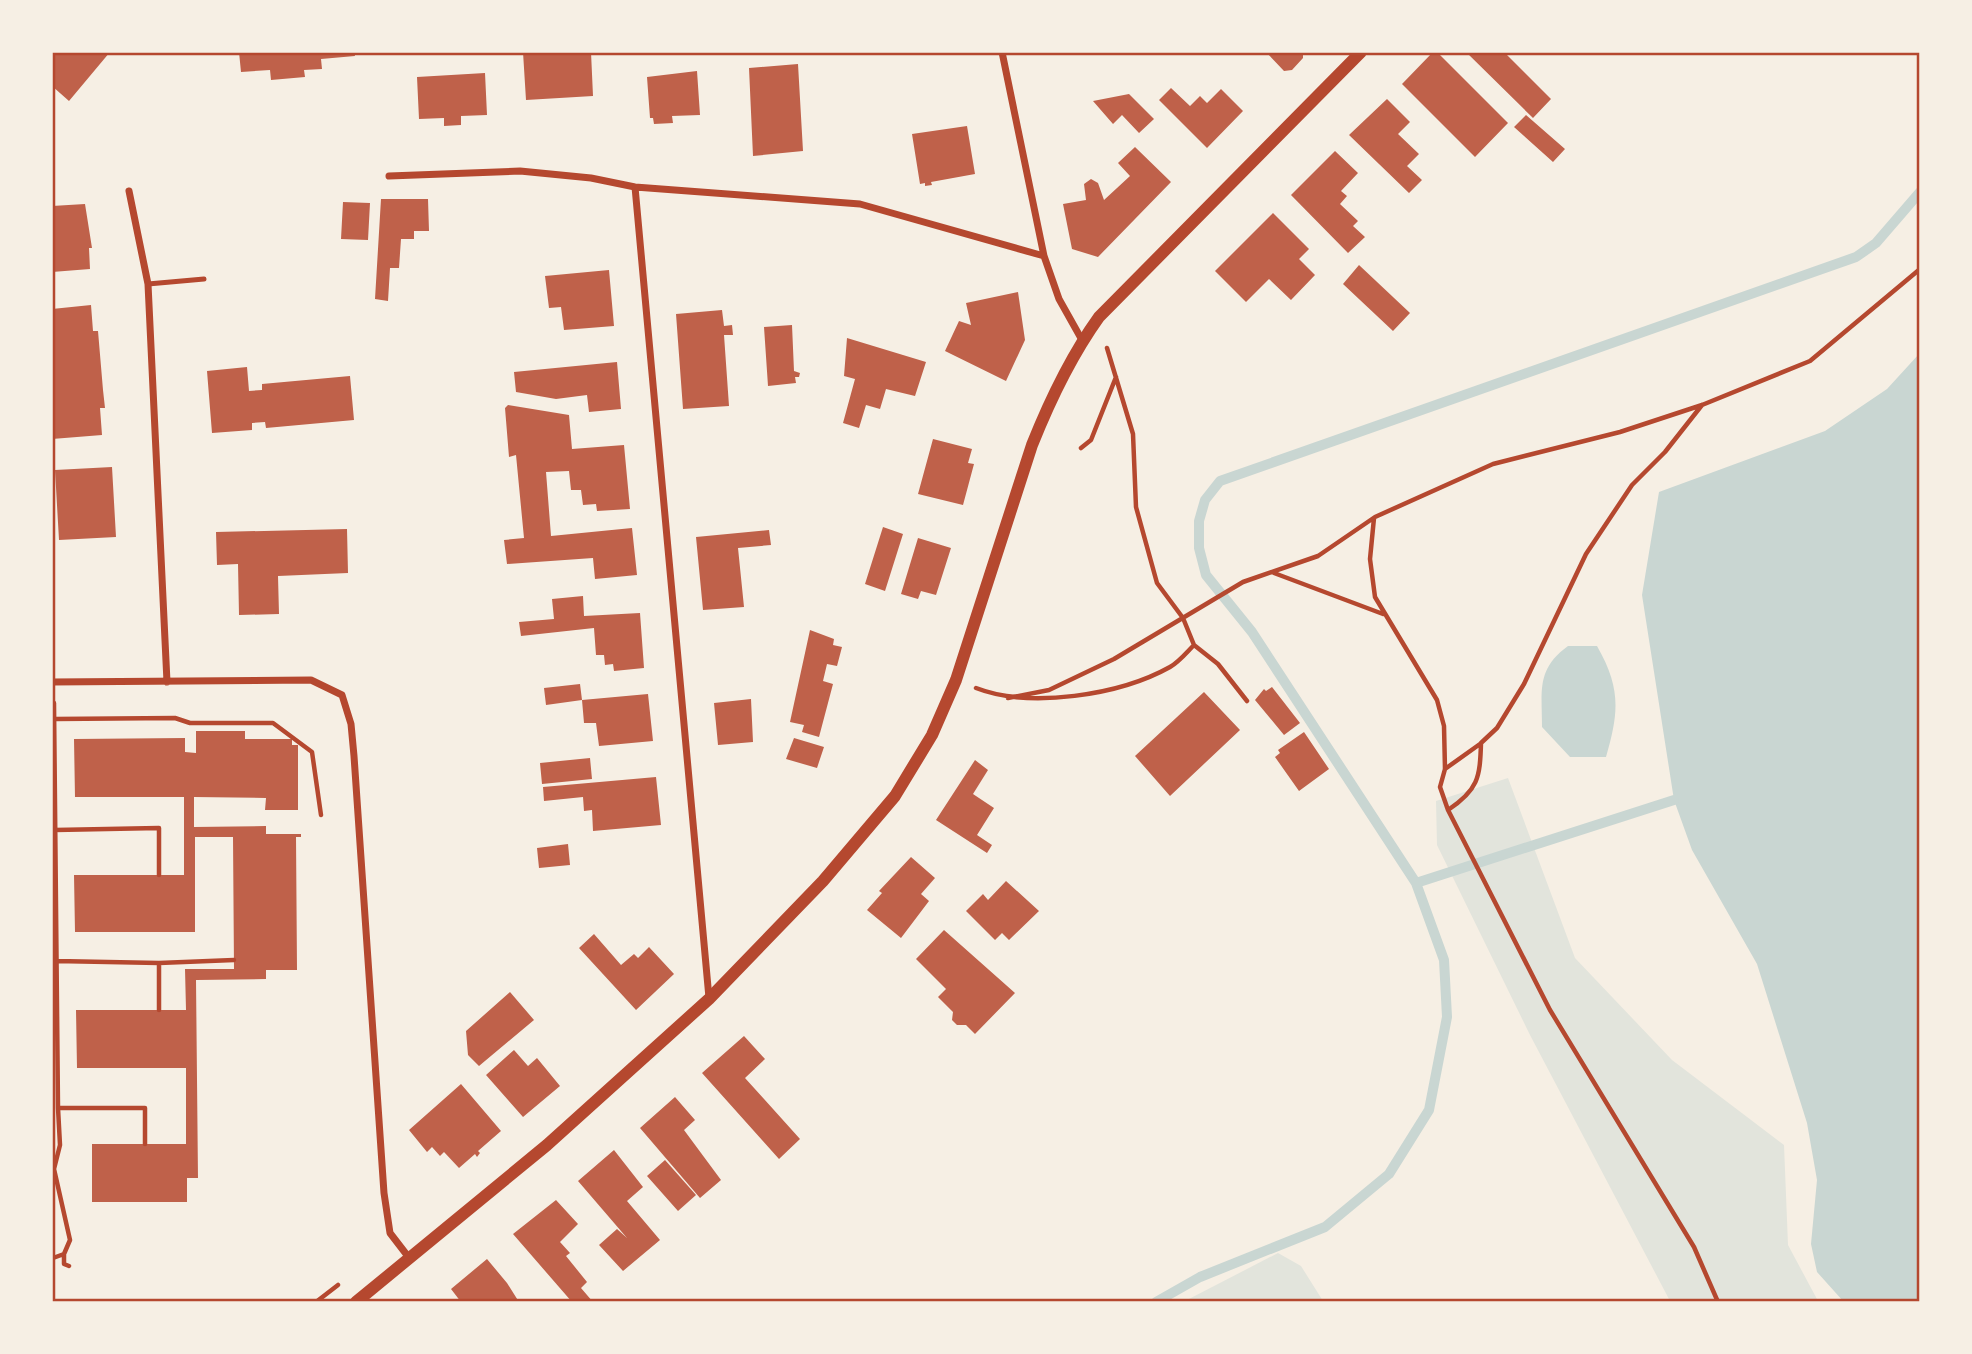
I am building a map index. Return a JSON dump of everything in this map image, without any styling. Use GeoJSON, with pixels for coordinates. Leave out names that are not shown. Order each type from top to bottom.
{"type":"FeatureCollection","features":[{"type":"Feature","properties":{"kind":"street"},"geometry":{"type":"LineString","coordinates":[[1002,52],[1044,256],[1059,299],[1082,341]]}},
{"type":"Feature","properties":{"kind":"street"},"geometry":{"type":"LineString","coordinates":[[356,1301],[547,1144],[709,999],[823,881],[895,796],[932,735],[956,680],[1032,445],[1046,410],[1082,341],[1099,317],[1361,52]]}},
{"type":"Feature","properties":{"kind":"street"},"geometry":{"type":"LineString","coordinates":[[389,176],[520,172],[591,178],[635,187],[860,204],[1044,256]]}},
{"type":"Feature","properties":{"kind":"street"},"geometry":{"type":"LineString","coordinates":[[635,187],[709,999]]}},
{"type":"Feature","properties":{"kind":"street"},"geometry":{"type":"LineString","coordinates":[[129,191],[148,284],[167,682]]}},
{"type":"Feature","properties":{"kind":"street"},"geometry":{"type":"LineString","coordinates":[[52,682],[311,680],[342,695],[351,724],[354,756],[384,1193],[390,1233],[410,1259]]}},
{"type":"Feature","properties":{"kind":"lane"},"geometry":{"type":"LineString","coordinates":[[148,284],[204,279]]}},
{"type":"Feature","properties":{"kind":"path"},"geometry":{"type":"LineString","coordinates":[[1008,698],[1049,690],[1114,659],[1243,582],[1318,556],[1375,517],[1493,464],[1620,432],[1702,405],[1810,361],[1920,269]]}},
{"type":"Feature","properties":{"kind":"path"},"geometry":{"type":"LineString","coordinates":[[1106,347],[1133,434],[1136,507],[1157,583],[1183,618],[1194,645],[1218,664],[1247,701]]}},
{"type":"Feature","properties":{"kind":"path"},"geometry":{"type":"LineString","coordinates":[[1081,448],[1091,440],[1117,376]]}},
{"type":"Feature","properties":{"kind":"path"},"geometry":{"type":"LineString","coordinates":[[1445,769],[1497,728],[1524,684],[1586,554],[1632,485],[1665,452],[1702,405]]}},
{"type":"Feature","properties":{"kind":"path"},"geometry":{"type":"LineString","coordinates":[[1375,517],[1370,559],[1375,597],[1437,700],[1444,726],[1445,769],[1440,787],[1448,810],[1550,1010],[1694,1247],[1718,1301]]}},
{"type":"Feature","properties":{"kind":"path"},"geometry":{"type":"LineString","coordinates":[[1273,572],[1384,614]]}},
{"type":"Feature","properties":{"kind":"path"},"geometry":{"type":"LineString","coordinates":[[956,680],[1008,698],[1060,698],[1150,676],[1173,665],[1194,645]]}},
{"type":"Feature","properties":{"kind":"path"},"geometry":{"type":"LineString","coordinates":[[54,707],[60,1144],[54,1170],[70,1240],[64,1254],[64,1264],[69,1266]]}},
{"type":"Feature","properties":{"kind":"path"},"geometry":{"type":"LineString","coordinates":[[55,719],[175,718],[190,723],[279,724],[312,752],[321,815]]}},
{"type":"Feature","properties":{"kind":"path"},"geometry":{"type":"LineString","coordinates":[[1448,810],[1470,796],[1480,771],[1481,743]]}},
{"type":"Feature","properties":{"kind":"path"},"geometry":{"type":"LineString","coordinates":[[55,830],[159,828],[159,875]]}},
{"type":"Feature","properties":{"kind":"path"},"geometry":{"type":"LineString","coordinates":[[56,961],[159,963],[234,960]]}},
{"type":"Feature","properties":{"kind":"path"},"geometry":{"type":"LineString","coordinates":[[159,963],[159,1010]]}},
{"type":"Feature","properties":{"kind":"path"},"geometry":{"type":"LineString","coordinates":[[58,1108],[145,1108],[145,1144]]}},
{"type":"Feature","properties":{"kind":"path"},"geometry":{"type":"LineString","coordinates":[[53,1258],[64,1254]]}},
{"type":"Feature","properties":{"kind":"shaded area"},"geometry":{"type":"Polygon","coordinates":[[[1919,354],[1919,1301],[1843,1301],[1817,1272],[1811,1244],[1817,1180],[1807,1123],[1757,964],[1692,850],[1674,800],[1642,595],[1659,492],[1825,431],[1887,389],[1919,354]]]}},
{"type":"Feature","properties":{"kind":"shaded area"},"geometry":{"type":"Polygon","coordinates":[[[1568,646],[1597,646],[1610,675],[1614,688],[1615,713],[1606,757],[1570,757],[1542,727],[1542,692],[1546,672],[1550,663],[1568,646]]]}},
{"type":"Feature","properties":{"kind":"shaded area"},"geometry":{"type":"Polygon","coordinates":[[[1508,778],[1575,958],[1672,1060],[1784,1145],[1788,1245],[1818,1301],[1670,1301],[1530,1035],[1437,845],[1436,801],[1508,778]]]}},
{"type":"Feature","properties":{"kind":"shaded area"},"geometry":{"type":"Polygon","coordinates":[[[1278,1253],[1301,1266],[1323,1301],[1185,1301],[1278,1253]]]}},
{"type":"Feature","properties":{"kind":"building"},"geometry":{"type":"Polygon","coordinates":[[[52,52],[110,52],[69,101],[52,86],[52,52]]]}},
{"type":"Feature","properties":{"kind":"building"},"geometry":{"type":"Polygon","coordinates":[[[239,52],[354,52],[355,56],[321,59],[322,69],[304,70],[305,77],[271,80],[270,70],[241,72],[239,52]]]}},
{"type":"Feature","properties":{"kind":"building"},"geometry":{"type":"Polygon","coordinates":[[[523,52],[591,52],[593,96],[526,100],[523,52]]]}},
{"type":"Feature","properties":{"kind":"building"},"geometry":{"type":"Polygon","coordinates":[[[1266,52],[1303,52],[1303,58],[1292,70],[1284,71],[1266,52]]]}},
{"type":"Feature","properties":{"kind":"building"},"geometry":{"type":"Polygon","coordinates":[[[1433,52],[1437,52],[1508,123],[1475,157],[1402,84],[1433,52]]]}},
{"type":"Feature","properties":{"kind":"building"},"geometry":{"type":"Polygon","coordinates":[[[1466,52],[1504,52],[1551,99],[1533,118],[1466,52]]]}},
{"type":"Feature","properties":{"kind":"building"},"geometry":{"type":"Polygon","coordinates":[[[798,64],[803,151],[753,156],[749,68],[798,64]]]}},
{"type":"Feature","properties":{"kind":"building"},"geometry":{"type":"Polygon","coordinates":[[[697,71],[700,115],[672,116],[673,123],[654,124],[653,118],[650,118],[647,77],[697,71]]]}},
{"type":"Feature","properties":{"kind":"building"},"geometry":{"type":"Polygon","coordinates":[[[485,73],[487,115],[461,116],[461,125],[444,126],[444,118],[419,119],[417,77],[485,73]]]}},
{"type":"Feature","properties":{"kind":"building"},"geometry":{"type":"Polygon","coordinates":[[[1171,88],[1190,106],[1200,96],[1207,103],[1221,89],[1243,111],[1207,148],[1159,100],[1171,88]]]}},
{"type":"Feature","properties":{"kind":"building"},"geometry":{"type":"Polygon","coordinates":[[[1129,94],[1154,119],[1139,133],[1122,115],[1113,124],[1093,101],[1129,94]]]}},
{"type":"Feature","properties":{"kind":"building"},"geometry":{"type":"Polygon","coordinates":[[[1387,99],[1410,122],[1398,134],[1419,154],[1407,166],[1422,180],[1409,193],[1349,135],[1387,99]]]}},
{"type":"Feature","properties":{"kind":"building"},"geometry":{"type":"Polygon","coordinates":[[[1526,115],[1565,149],[1553,162],[1514,127],[1526,115]]]}},
{"type":"Feature","properties":{"kind":"building"},"geometry":{"type":"Polygon","coordinates":[[[967,126],[975,174],[931,182],[932,185],[920,184],[912,134],[967,126]]]}},
{"type":"Feature","properties":{"kind":"building"},"geometry":{"type":"Polygon","coordinates":[[[1135,147],[1171,182],[1098,257],[1072,249],[1063,204],[1086,200],[1084,184],[1091,179],[1098,183],[1104,200],[1130,176],[1118,163],[1135,147]]]}},
{"type":"Feature","properties":{"kind":"building"},"geometry":{"type":"Polygon","coordinates":[[[1335,151],[1358,173],[1341,191],[1347,196],[1340,204],[1358,221],[1353,226],[1365,237],[1348,253],[1291,195],[1335,151]]]}},
{"type":"Feature","properties":{"kind":"building"},"geometry":{"type":"Polygon","coordinates":[[[381,199],[428,199],[429,231],[414,231],[414,239],[401,239],[399,268],[390,268],[388,301],[375,299],[381,199]]]}},
{"type":"Feature","properties":{"kind":"building"},"geometry":{"type":"Polygon","coordinates":[[[343,202],[370,203],[368,240],[341,239],[343,202]]]}},
{"type":"Feature","properties":{"kind":"building"},"geometry":{"type":"Polygon","coordinates":[[[85,204],[92,248],[89,248],[90,269],[52,272],[52,206],[85,204]]]}},
{"type":"Feature","properties":{"kind":"building"},"geometry":{"type":"Polygon","coordinates":[[[1273,213],[1309,249],[1299,259],[1315,275],[1291,300],[1269,279],[1246,302],[1215,271],[1273,213]]]}},
{"type":"Feature","properties":{"kind":"building"},"geometry":{"type":"Polygon","coordinates":[[[1359,265],[1410,313],[1393,331],[1343,284],[1359,265]]]}},
{"type":"Feature","properties":{"kind":"building"},"geometry":{"type":"Polygon","coordinates":[[[609,270],[614,326],[564,330],[561,307],[549,308],[545,276],[609,270]]]}},
{"type":"Feature","properties":{"kind":"building"},"geometry":{"type":"Polygon","coordinates":[[[1018,292],[1025,340],[1006,381],[945,351],[959,321],[971,325],[966,303],[1018,292]]]}},
{"type":"Feature","properties":{"kind":"building"},"geometry":{"type":"Polygon","coordinates":[[[91,305],[93,331],[98,331],[105,408],[100,408],[102,435],[52,439],[52,309],[91,305]]]}},
{"type":"Feature","properties":{"kind":"building"},"geometry":{"type":"Polygon","coordinates":[[[722,310],[724,326],[732,325],[733,335],[724,335],[729,406],[683,409],[676,314],[722,310]]]}},
{"type":"Feature","properties":{"kind":"building"},"geometry":{"type":"Polygon","coordinates":[[[792,325],[794,371],[800,373],[799,377],[795,377],[796,383],[768,386],[764,327],[792,325]]]}},
{"type":"Feature","properties":{"kind":"building"},"geometry":{"type":"Polygon","coordinates":[[[847,338],[926,362],[915,396],[886,389],[880,409],[866,405],[859,428],[843,423],[855,379],[844,376],[847,338]]]}},
{"type":"Feature","properties":{"kind":"building"},"geometry":{"type":"Polygon","coordinates":[[[617,362],[621,409],[589,412],[587,395],[556,399],[516,392],[514,372],[617,362]]]}},
{"type":"Feature","properties":{"kind":"building"},"geometry":{"type":"Polygon","coordinates":[[[247,367],[249,391],[262,390],[262,384],[350,376],[354,420],[266,428],[265,422],[252,423],[252,430],[212,433],[207,371],[247,367]]]}},
{"type":"Feature","properties":{"kind":"building"},"geometry":{"type":"Polygon","coordinates":[[[508,405],[569,415],[572,449],[624,445],[630,509],[597,511],[596,504],[583,505],[581,490],[571,490],[569,471],[546,472],[551,536],[632,528],[637,575],[595,579],[593,558],[507,564],[504,540],[524,538],[516,455],[509,457],[505,408],[508,405]]]}},
{"type":"Feature","properties":{"kind":"building"},"geometry":{"type":"Polygon","coordinates":[[[933,439],[972,449],[968,463],[974,464],[963,505],[918,494],[933,439]]]}},
{"type":"Feature","properties":{"kind":"building"},"geometry":{"type":"Polygon","coordinates":[[[112,467],[116,537],[59,540],[55,470],[112,467]]]}},
{"type":"Feature","properties":{"kind":"building"},"geometry":{"type":"Polygon","coordinates":[[[883,527],[903,534],[885,591],[865,584],[883,527]]]}},
{"type":"Feature","properties":{"kind":"building"},"geometry":{"type":"Polygon","coordinates":[[[347,529],[348,573],[278,576],[279,614],[239,615],[238,564],[217,565],[216,532],[347,529]]]}},
{"type":"Feature","properties":{"kind":"building"},"geometry":{"type":"Polygon","coordinates":[[[769,530],[771,545],[738,548],[744,607],[703,610],[696,537],[769,530]]]}},
{"type":"Feature","properties":{"kind":"building"},"geometry":{"type":"Polygon","coordinates":[[[918,538],[951,548],[936,595],[921,591],[918,599],[901,594],[918,538]]]}},
{"type":"Feature","properties":{"kind":"building"},"geometry":{"type":"Polygon","coordinates":[[[583,596],[584,616],[640,613],[644,668],[614,671],[613,664],[605,665],[604,655],[596,655],[594,628],[521,636],[519,622],[554,619],[552,599],[583,596]]]}},
{"type":"Feature","properties":{"kind":"building"},"geometry":{"type":"Polygon","coordinates":[[[810,630],[834,639],[833,645],[842,647],[837,666],[827,664],[823,681],[833,684],[819,737],[802,732],[804,725],[790,722],[810,630]]]}},
{"type":"Feature","properties":{"kind":"building"},"geometry":{"type":"Polygon","coordinates":[[[580,684],[582,700],[546,705],[544,688],[580,684]]]}},
{"type":"Feature","properties":{"kind":"building"},"geometry":{"type":"Polygon","coordinates":[[[1272,687],[1300,723],[1284,735],[1255,700],[1264,689],[1266,691],[1272,687]]]}},
{"type":"Feature","properties":{"kind":"building"},"geometry":{"type":"Polygon","coordinates":[[[1204,692],[1240,730],[1170,796],[1135,756],[1204,692]]]}},
{"type":"Feature","properties":{"kind":"building"},"geometry":{"type":"Polygon","coordinates":[[[648,694],[653,741],[599,746],[596,723],[584,723],[582,700],[648,694]]]}},
{"type":"Feature","properties":{"kind":"building"},"geometry":{"type":"Polygon","coordinates":[[[751,699],[753,742],[718,745],[714,703],[751,699]]]}},
{"type":"Feature","properties":{"kind":"building"},"geometry":{"type":"Polygon","coordinates":[[[196,731],[245,731],[245,739],[292,739],[292,745],[298,745],[298,810],[265,810],[266,798],[194,797],[194,827],[266,826],[266,834],[301,834],[301,837],[296,837],[297,970],[266,970],[266,979],[196,980],[198,1178],[187,1178],[187,1202],[92,1202],[92,1144],[186,1144],[186,1068],[77,1068],[76,1010],[186,1010],[185,969],[234,969],[233,837],[195,837],[195,932],[75,932],[74,875],[184,875],[184,797],[75,797],[74,739],[185,738],[185,752],[196,753],[196,731]]]}},
{"type":"Feature","properties":{"kind":"building"},"geometry":{"type":"Polygon","coordinates":[[[1304,732],[1329,769],[1299,791],[1275,757],[1280,753],[1278,750],[1304,732]]]}},
{"type":"Feature","properties":{"kind":"building"},"geometry":{"type":"Polygon","coordinates":[[[794,738],[824,747],[817,768],[786,759],[794,738]]]}},
{"type":"Feature","properties":{"kind":"building"},"geometry":{"type":"Polygon","coordinates":[[[590,758],[592,779],[542,784],[540,763],[590,758]]]}},
{"type":"Feature","properties":{"kind":"building"},"geometry":{"type":"Polygon","coordinates":[[[975,760],[988,770],[973,794],[994,808],[977,835],[992,845],[987,853],[936,820],[975,760]]]}},
{"type":"Feature","properties":{"kind":"building"},"geometry":{"type":"Polygon","coordinates":[[[656,777],[661,825],[593,831],[592,810],[584,811],[583,797],[544,801],[543,787],[656,777]]]}},
{"type":"Feature","properties":{"kind":"building"},"geometry":{"type":"Polygon","coordinates":[[[568,844],[570,865],[539,868],[537,848],[568,844]]]}},
{"type":"Feature","properties":{"kind":"building"},"geometry":{"type":"Polygon","coordinates":[[[911,857],[935,878],[921,894],[929,901],[901,938],[867,910],[882,893],[879,891],[911,857]]]}},
{"type":"Feature","properties":{"kind":"building"},"geometry":{"type":"Polygon","coordinates":[[[1006,881],[1039,911],[1009,940],[1002,933],[995,940],[966,911],[983,894],[988,900],[1006,881]]]}},
{"type":"Feature","properties":{"kind":"building"},"geometry":{"type":"Polygon","coordinates":[[[944,930],[1015,993],[975,1034],[966,1025],[957,1025],[952,1020],[953,1012],[938,997],[946,989],[916,959],[944,930]]]}},
{"type":"Feature","properties":{"kind":"building"},"geometry":{"type":"Polygon","coordinates":[[[594,934],[621,965],[634,954],[638,958],[649,947],[674,974],[636,1010],[579,948],[594,934]]]}},
{"type":"Feature","properties":{"kind":"building"},"geometry":{"type":"Polygon","coordinates":[[[510,992],[534,1020],[479,1066],[468,1055],[466,1031],[510,992]]]}},
{"type":"Feature","properties":{"kind":"building"},"geometry":{"type":"Polygon","coordinates":[[[744,1036],[765,1059],[745,1078],[800,1139],[779,1159],[702,1073],[744,1036]]]}},
{"type":"Feature","properties":{"kind":"building"},"geometry":{"type":"Polygon","coordinates":[[[514,1050],[528,1066],[537,1058],[560,1086],[523,1117],[486,1075],[514,1050]]]}},
{"type":"Feature","properties":{"kind":"building"},"geometry":{"type":"Polygon","coordinates":[[[461,1084],[501,1131],[478,1151],[480,1153],[477,1157],[475,1154],[459,1168],[444,1152],[440,1156],[432,1147],[427,1152],[409,1130],[461,1084]]]}},
{"type":"Feature","properties":{"kind":"building"},"geometry":{"type":"Polygon","coordinates":[[[675,1097],[695,1120],[684,1130],[721,1180],[700,1198],[640,1128],[675,1097]]]}},
{"type":"Feature","properties":{"kind":"building"},"geometry":{"type":"Polygon","coordinates":[[[614,1150],[643,1187],[627,1201],[660,1240],[623,1271],[599,1245],[617,1229],[627,1238],[578,1181],[614,1150]]]}},
{"type":"Feature","properties":{"kind":"building"},"geometry":{"type":"Polygon","coordinates":[[[665,1160],[696,1195],[678,1211],[647,1176],[665,1160]]]}},
{"type":"Feature","properties":{"kind":"building"},"geometry":{"type":"Polygon","coordinates":[[[556,1200],[578,1224],[560,1242],[570,1253],[566,1256],[587,1282],[581,1288],[593,1302],[572,1302],[513,1234],[556,1200]]]}},
{"type":"Feature","properties":{"kind":"building"},"geometry":{"type":"Polygon","coordinates":[[[487,1259],[519,1302],[461,1302],[451,1289],[487,1259]]]}},
{"type":"Feature","properties":{"kind":"waterway"},"geometry":{"type":"LineString","coordinates":[[1156,1302],[1200,1277],[1325,1227],[1389,1174],[1429,1110],[1447,1017],[1444,960],[1416,883],[1252,632],[1206,575],[1199,548],[1199,521],[1205,500],[1220,481],[1856,257],[1876,243],[1920,192]]}},
{"type":"Feature","properties":{"kind":"waterway"},"geometry":{"type":"LineString","coordinates":[[1416,883],[1674,800]]}}]}
